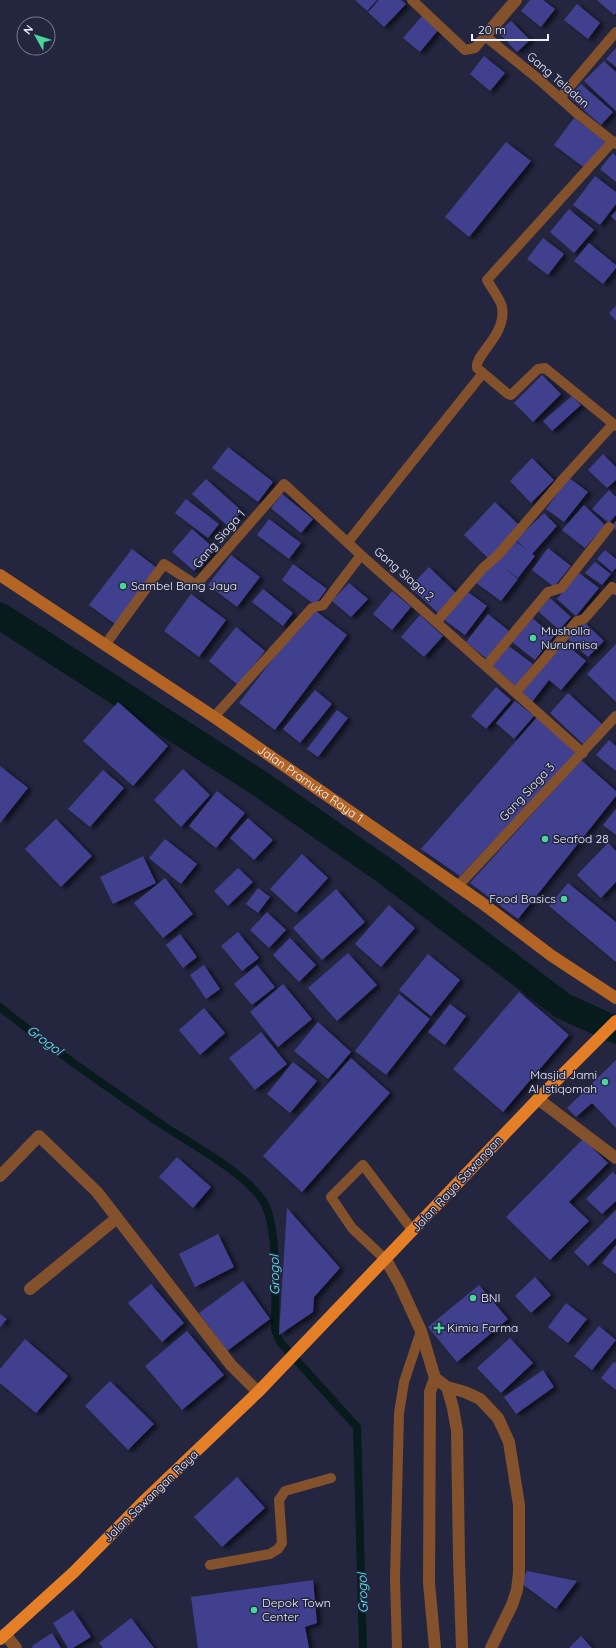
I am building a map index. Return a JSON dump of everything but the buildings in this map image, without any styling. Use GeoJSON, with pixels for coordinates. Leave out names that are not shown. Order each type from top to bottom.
{"type":"FeatureCollection","features":[{"type":"Feature","properties":{"kind":"highway","name":"Jalan Raya Sawangan"},"geometry":{"type":"LineString","coordinates":[[300,1349],[538,1099],[616,1021]]}},
{"type":"Feature","properties":{"kind":"highway","name":"Jalan Sawangan Raya"},"geometry":{"type":"LineString","coordinates":[[3,1637],[74,1572],[145,1500],[258,1392],[300,1349]]}},
{"type":"Feature","properties":{"kind":"main road","name":"Jalan Pramuka Raya 1"},"geometry":{"type":"LineString","coordinates":[[0,575],[214,717],[458,886],[552,956],[616,998]]}},
{"type":"Feature","properties":{"kind":"street"},"geometry":{"type":"LineString","coordinates":[[485,36],[516,0]]}},
{"type":"Feature","properties":{"kind":"street"},"geometry":{"type":"LineString","coordinates":[[538,1099],[616,1158]]}},
{"type":"Feature","properties":{"kind":"street"},"geometry":{"type":"LineString","coordinates":[[0,1176],[39,1136],[97,1192],[231,1365],[258,1392]]}},
{"type":"Feature","properties":{"kind":"street"},"geometry":{"type":"LineString","coordinates":[[30,1289],[117,1218]]}},
{"type":"Feature","properties":{"kind":"street"},"geometry":{"type":"LineString","coordinates":[[386,1260],[399,1283],[421,1331],[435,1378],[430,1392],[429,1583],[435,1648]]}},
{"type":"Feature","properties":{"kind":"street"},"geometry":{"type":"LineString","coordinates":[[435,1378],[447,1387],[480,1399],[498,1418],[509,1442],[519,1505],[519,1573],[517,1590],[512,1605],[491,1648]]}},
{"type":"Feature","properties":{"kind":"street"},"geometry":{"type":"LineString","coordinates":[[430,1392],[447,1387]]}},
{"type":"Feature","properties":{"kind":"street"},"geometry":{"type":"LineString","coordinates":[[447,1387],[458,1431],[459,1559],[462,1648]]}},
{"type":"Feature","properties":{"kind":"street"},"geometry":{"type":"LineString","coordinates":[[3,1637],[16,1648]]}},
{"type":"Feature","properties":{"kind":"lane"},"geometry":{"type":"LineString","coordinates":[[412,0],[465,50],[475,48],[485,36]]}},
{"type":"Feature","properties":{"kind":"lane"},"geometry":{"type":"LineString","coordinates":[[560,98],[616,32]]}},
{"type":"Feature","properties":{"kind":"lane","name":"Gang Teladan"},"geometry":{"type":"LineString","coordinates":[[485,36],[614,143]]}},
{"type":"Feature","properties":{"kind":"lane"},"geometry":{"type":"LineString","coordinates":[[437,621],[483,568],[498,555],[564,478],[615,425],[545,368],[538,369],[512,395],[508,394],[477,368],[477,361],[490,346],[501,328],[502,306],[486,280],[614,143]]}},
{"type":"Feature","properties":{"kind":"lane"},"geometry":{"type":"LineString","coordinates":[[348,542],[482,373]]}},
{"type":"Feature","properties":{"kind":"lane","name":"Gang Siaga 1"},"geometry":{"type":"LineString","coordinates":[[105,645],[164,564],[196,585],[284,484],[361,555]]}},
{"type":"Feature","properties":{"kind":"lane"},"geometry":{"type":"LineString","coordinates":[[486,665],[548,592],[561,588],[609,527]]}},
{"type":"Feature","properties":{"kind":"lane","name":"Gang Siaga 2"},"geometry":{"type":"LineString","coordinates":[[214,717],[312,608],[323,605],[361,555],[437,621],[583,753]]}},
{"type":"Feature","properties":{"kind":"lane"},"geometry":{"type":"LineString","coordinates":[[516,692],[577,621],[584,619],[612,587],[616,590]]}},
{"type":"Feature","properties":{"kind":"lane","name":"Gang Siaga 3"},"geometry":{"type":"LineString","coordinates":[[458,886],[616,716]]}},
{"type":"Feature","properties":{"kind":"lane"},"geometry":{"type":"LineString","coordinates":[[386,1260],[352,1228],[331,1197],[363,1165],[413,1231]]}},
{"type":"Feature","properties":{"kind":"lane"},"geometry":{"type":"LineString","coordinates":[[397,1648],[395,1579],[399,1413],[404,1382],[421,1331]]}},
{"type":"Feature","properties":{"kind":"lane"},"geometry":{"type":"LineString","coordinates":[[210,1565],[270,1554],[278,1549],[282,1543],[279,1500],[285,1492],[331,1478]]}},
{"type":"Feature","properties":{"kind":"waterway"},"geometry":{"type":"LineString","coordinates":[[0,616],[259,783],[385,871],[563,1006],[616,1030]]}},
{"type":"Feature","properties":{"kind":"waterway","name":"Grogol"},"geometry":{"type":"LineString","coordinates":[[0,1007],[40,1039],[103,1084],[233,1171],[245,1181],[263,1201],[272,1227],[274,1245],[275,1330],[280,1342],[357,1427],[363,1648]]}},
{"type":"Feature","properties":{"kind":"place","name":"Sambel Bang Jaya"},"geometry":{"type":"Point","coordinates":[123,586]}},
{"type":"Feature","properties":{"kind":"place","name":"Musholla Nurunnisa"},"geometry":{"type":"Point","coordinates":[533,638]}},
{"type":"Feature","properties":{"kind":"place","name":"Seafod 28"},"geometry":{"type":"Point","coordinates":[545,839]}},
{"type":"Feature","properties":{"kind":"place","name":"Food Basics"},"geometry":{"type":"Point","coordinates":[564,899]}},
{"type":"Feature","properties":{"kind":"place","name":"Masjid Jami Al Istiqomah"},"geometry":{"type":"Point","coordinates":[605,1082]}},
{"type":"Feature","properties":{"kind":"place","name":"BNI"},"geometry":{"type":"Point","coordinates":[473,1298]}},
{"type":"Feature","properties":{"kind":"place","name":"Kimia Farma"},"geometry":{"type":"Point","coordinates":[439,1328]}},
{"type":"Feature","properties":{"kind":"place","name":"Depok Town Center"},"geometry":{"type":"Point","coordinates":[254,1610]}}]}
